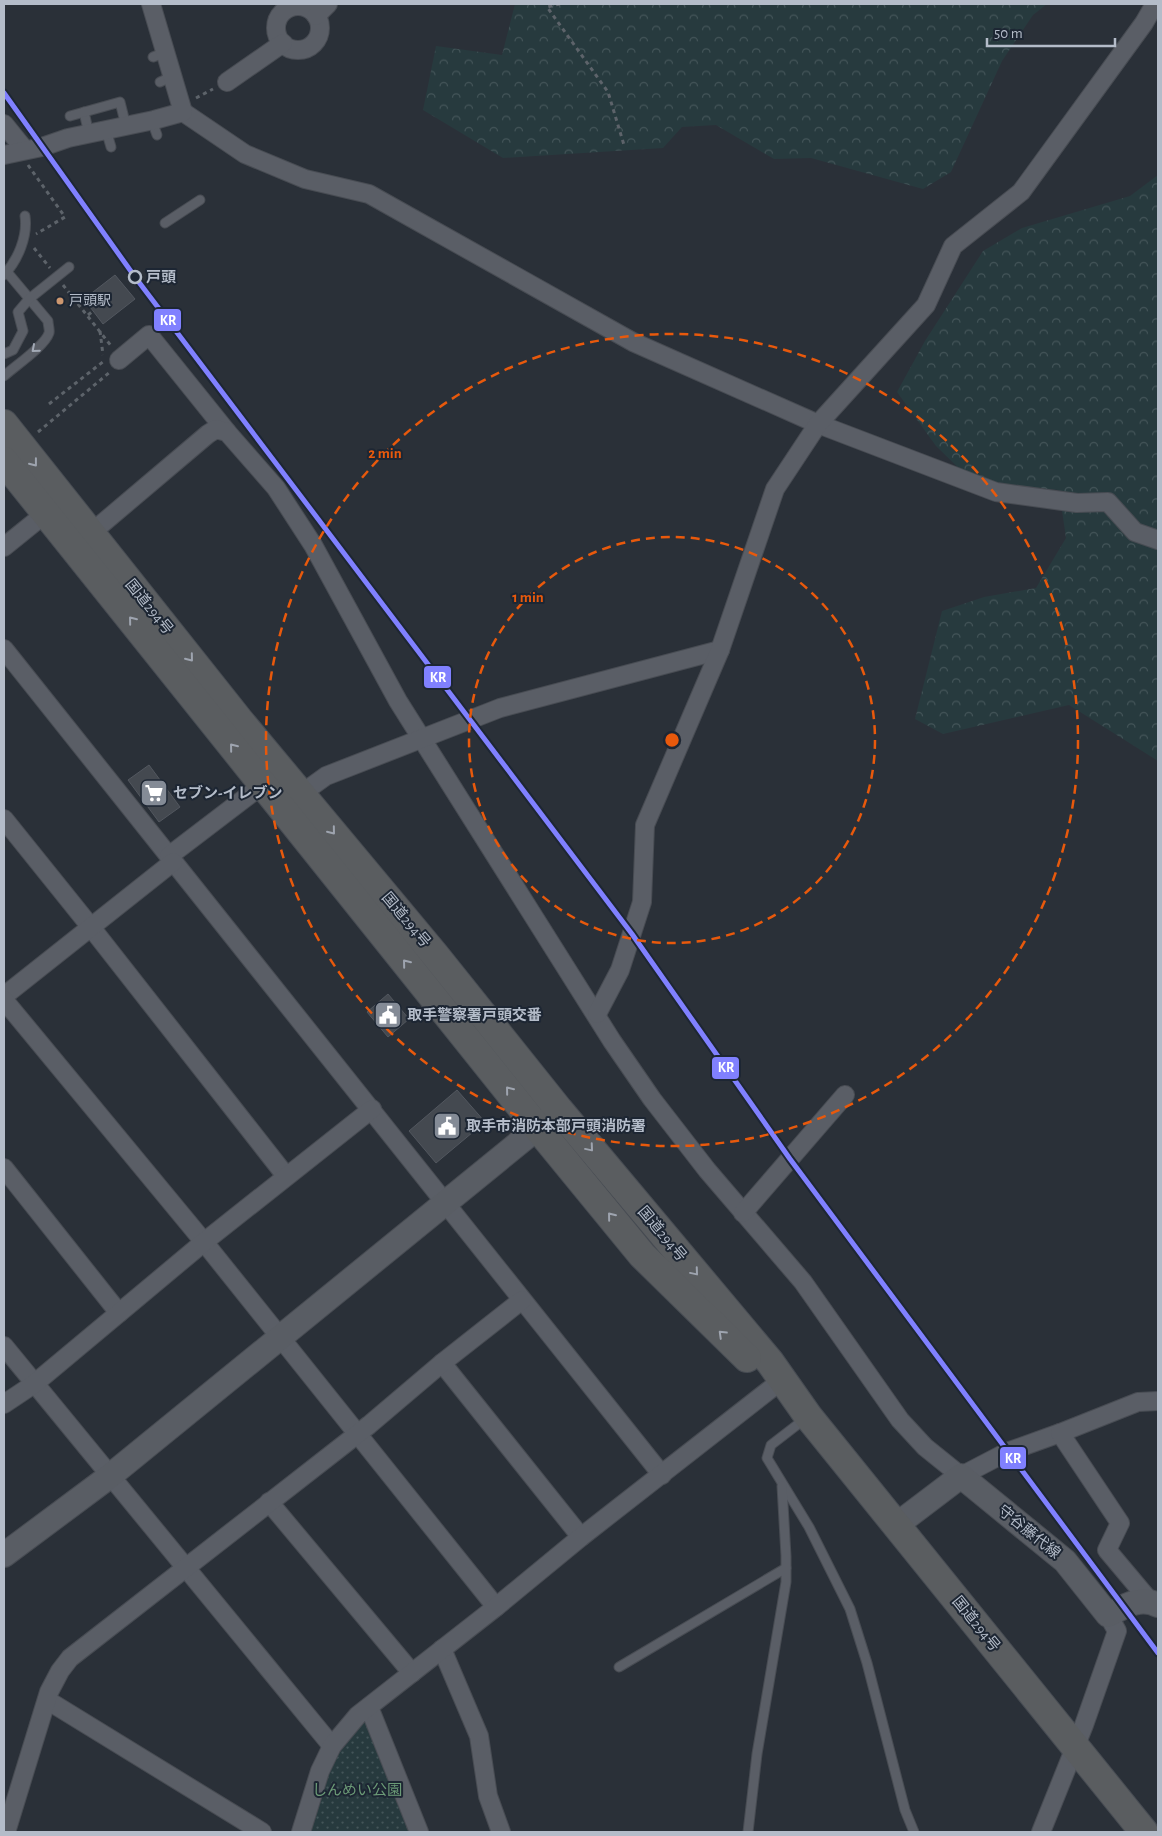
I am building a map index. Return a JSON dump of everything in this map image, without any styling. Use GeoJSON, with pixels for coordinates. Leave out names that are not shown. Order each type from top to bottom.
{"type":"FeatureCollection","features":[{"type":"Feature","properties":{"kind":"highway","name":"国道294号"},"geometry":{"type":"LineString","coordinates":[[4,424],[82,541],[264,785],[537,1127],[642,1255],[672,1286],[779,1383],[808,1416],[1144,1832]]}},
{"type":"Feature","properties":{"kind":"highway","name":"国道294号"},"geometry":{"type":"LineString","coordinates":[[4,461],[46,513],[82,541],[239,720],[435,954],[559,1110],[770,1362],[779,1383]]}},
{"type":"Feature","properties":{"kind":"street"},"geometry":{"type":"LineString","coordinates":[[151,4],[159,55],[167,79],[182,107],[245,154],[305,179],[369,194],[633,342],[818,424],[996,492],[1077,503],[1108,502],[1135,532],[1158,540]]}},
{"type":"Feature","properties":{"kind":"street"},"geometry":{"type":"LineString","coordinates":[[597,1014],[620,970],[642,902],[645,825],[720,650],[775,489],[818,424],[926,305],[953,246],[1021,192],[1144,23],[1155,4]]}},
{"type":"Feature","properties":{"kind":"street"},"geometry":{"type":"LineString","coordinates":[[305,6],[312,10],[322,10],[321,29],[316,42],[310,47],[296,50],[289,48],[278,38],[276,31],[279,16],[290,7],[305,6]]}},
{"type":"Feature","properties":{"kind":"street"},"geometry":{"type":"LineString","coordinates":[[227,82],[283,43]]}},
{"type":"Feature","properties":{"kind":"street"},"geometry":{"type":"LineString","coordinates":[[4,155],[42,147],[68,138],[102,137],[126,126],[154,128],[182,107]]}},
{"type":"Feature","properties":{"kind":"street"},"geometry":{"type":"LineString","coordinates":[[4,124],[25,150]]}},
{"type":"Feature","properties":{"kind":"street"},"geometry":{"type":"LineString","coordinates":[[112,360],[149,335],[276,488],[313,545],[420,738],[652,1099],[742,1213],[803,1282],[900,1420],[925,1448],[960,1476]]}},
{"type":"Feature","properties":{"kind":"street"},"geometry":{"type":"LineString","coordinates":[[82,541],[208,434],[216,429],[228,432]]}},
{"type":"Feature","properties":{"kind":"street"},"geometry":{"type":"LineString","coordinates":[[4,547],[46,513]]}},
{"type":"Feature","properties":{"kind":"street"},"geometry":{"type":"LineString","coordinates":[[4,649],[662,1475]]}},
{"type":"Feature","properties":{"kind":"street"},"geometry":{"type":"LineString","coordinates":[[301,794],[326,776],[500,708],[720,650]]}},
{"type":"Feature","properties":{"kind":"street"},"geometry":{"type":"LineString","coordinates":[[4,996],[249,795],[264,785]]}},
{"type":"Feature","properties":{"kind":"street"},"geometry":{"type":"LineString","coordinates":[[4,819],[286,1176]]}},
{"type":"Feature","properties":{"kind":"street"},"geometry":{"type":"LineString","coordinates":[[4,1000],[204,1242],[496,1607]]}},
{"type":"Feature","properties":{"kind":"street"},"geometry":{"type":"LineString","coordinates":[[742,1213],[845,1095]]}},
{"type":"Feature","properties":{"kind":"street"},"geometry":{"type":"LineString","coordinates":[[4,1404],[34,1384],[204,1242],[372,1109]]}},
{"type":"Feature","properties":{"kind":"street"},"geometry":{"type":"LineString","coordinates":[[4,1555],[110,1476],[559,1110]]}},
{"type":"Feature","properties":{"kind":"street"},"geometry":{"type":"LineString","coordinates":[[4,1168],[119,1313]]}},
{"type":"Feature","properties":{"kind":"street"},"geometry":{"type":"LineString","coordinates":[[6,1832],[46,1700],[60,1671],[70,1658],[358,1434],[442,1363],[522,1300]]}},
{"type":"Feature","properties":{"kind":"street"},"geometry":{"type":"LineString","coordinates":[[4,1346],[332,1746]]}},
{"type":"Feature","properties":{"kind":"street"},"geometry":{"type":"LineString","coordinates":[[442,1363],[581,1537]]}},
{"type":"Feature","properties":{"kind":"street"},"geometry":{"type":"LineString","coordinates":[[301,1832],[320,1771],[332,1746],[358,1715],[496,1607],[581,1537],[779,1383]]}},
{"type":"Feature","properties":{"kind":"street"},"geometry":{"type":"LineString","coordinates":[[895,1526],[960,1476],[1007,1452],[1138,1402],[1158,1401]]}},
{"type":"Feature","properties":{"kind":"street"},"geometry":{"type":"LineString","coordinates":[[1060,1433],[1120,1523],[1107,1550],[1154,1602]]}},
{"type":"Feature","properties":{"kind":"street","name":"守谷藤代線"},"geometry":{"type":"LineString","coordinates":[[960,1476],[1065,1561],[1108,1615]]}},
{"type":"Feature","properties":{"kind":"street"},"geometry":{"type":"LineString","coordinates":[[269,1502],[412,1673]]}},
{"type":"Feature","properties":{"kind":"street"},"geometry":{"type":"LineString","coordinates":[[1041,1832],[1117,1631],[1108,1615],[1134,1602],[1154,1602]]}},
{"type":"Feature","properties":{"kind":"street"},"geometry":{"type":"LineString","coordinates":[[442,1649],[479,1736],[488,1796],[501,1832]]}},
{"type":"Feature","properties":{"kind":"street"},"geometry":{"type":"LineString","coordinates":[[46,1700],[262,1832]]}},
{"type":"Feature","properties":{"kind":"street"},"geometry":{"type":"LineString","coordinates":[[368,1707],[419,1832]]}},
{"type":"Feature","properties":{"kind":"lane"},"geometry":{"type":"LineString","coordinates":[[70,116],[120,102],[126,126]]}},
{"type":"Feature","properties":{"kind":"lane"},"geometry":{"type":"LineString","coordinates":[[84,112],[102,137]]}},
{"type":"Feature","properties":{"kind":"lane"},"geometry":{"type":"LineString","coordinates":[[165,223],[200,200]]}},
{"type":"Feature","properties":{"kind":"lane"},"geometry":{"type":"LineString","coordinates":[[4,376],[42,344],[49,334],[48,321],[5,273],[18,255],[26,227],[25,216]]}},
{"type":"Feature","properties":{"kind":"lane"},"geometry":{"type":"LineString","coordinates":[[4,354],[13,350],[24,331],[18,312],[29,299],[69,267]]}},
{"type":"Feature","properties":{"kind":"lane"},"geometry":{"type":"LineString","coordinates":[[808,1416],[771,1445],[767,1458],[808,1527],[850,1609],[867,1663],[906,1810],[914,1832]]}},
{"type":"Feature","properties":{"kind":"lane"},"geometry":{"type":"LineString","coordinates":[[748,1832],[758,1754],[786,1582],[782,1483]]}},
{"type":"Feature","properties":{"kind":"lane"},"geometry":{"type":"LineString","coordinates":[[619,1667],[786,1568]]}},
{"type":"Feature","properties":{"kind":"path"},"geometry":{"type":"LineString","coordinates":[[560,4],[548,7],[608,92],[624,145]]}},
{"type":"Feature","properties":{"kind":"path"},"geometry":{"type":"LineString","coordinates":[[182,107],[227,82]]}},
{"type":"Feature","properties":{"kind":"path"},"geometry":{"type":"LineString","coordinates":[[88,315],[93,311]]}},
{"type":"Feature","properties":{"kind":"path"},"geometry":{"type":"LineString","coordinates":[[32,436],[110,373],[112,360],[100,330]]}},
{"type":"Feature","properties":{"kind":"green space"},"geometry":{"type":"Polygon","coordinates":[[[515,4],[1047,4],[1033,15],[1002,61],[951,172],[923,189],[811,158],[774,159],[716,125],[682,127],[663,148],[503,158],[423,110],[436,46],[502,55],[515,4]]]}},
{"type":"Feature","properties":{"kind":"green space"},"geometry":{"type":"Polygon","coordinates":[[[1158,175],[1158,761],[1069,705],[943,734],[915,719],[942,611],[984,597],[1036,588],[1066,538],[1059,490],[974,483],[936,446],[897,392],[925,341],[983,251],[1022,228],[1130,196],[1158,175]]]}},
{"type":"Feature","properties":{"kind":"green space","name":"しんめい公園"},"geometry":{"type":"Polygon","coordinates":[[[369,1707],[419,1832],[301,1832],[320,1771],[369,1707]]]}},
{"type":"Feature","properties":{"kind":"building"},"geometry":{"type":"Polygon","coordinates":[[[115,275],[135,299],[103,324],[84,299],[115,275]]]}},
{"type":"Feature","properties":{"kind":"building","name":"セブン-イレブン"},"geometry":{"type":"Polygon","coordinates":[[[149,765],[180,807],[159,822],[128,780],[149,765]]]}},
{"type":"Feature","properties":{"kind":"building","name":"取手警察署戸頭交番"},"geometry":{"type":"Polygon","coordinates":[[[388,994],[409,1019],[388,1037],[367,1012],[388,994]]]}},
{"type":"Feature","properties":{"kind":"building","name":"取手市消防本部戸頭消防署"},"geometry":{"type":"Polygon","coordinates":[[[457,1090],[485,1122],[436,1163],[409,1131],[457,1090]]]}},
{"type":"Feature","properties":{"kind":"transit line","name":"KR"},"geometry":{"type":"LineString","coordinates":[[4,93],[135,277],[632,934],[790,1159],[1158,1653]]}},
{"type":"Feature","properties":{"kind":"place","name":"戸頭"},"geometry":{"type":"Point","coordinates":[135,277]}},
{"type":"Feature","properties":{"kind":"place","name":"戸頭駅"},"geometry":{"type":"Point","coordinates":[60,301]}},
{"type":"Feature","properties":{"kind":"place","name":"セブン-イレブン"},"geometry":{"type":"Point","coordinates":[154,793]}},
{"type":"Feature","properties":{"kind":"place","name":"取手警察署戸頭交番"},"geometry":{"type":"Point","coordinates":[388,1015]}},
{"type":"Feature","properties":{"kind":"place","name":"取手市消防本部戸頭消防署"},"geometry":{"type":"Point","coordinates":[447,1126]}}]}
